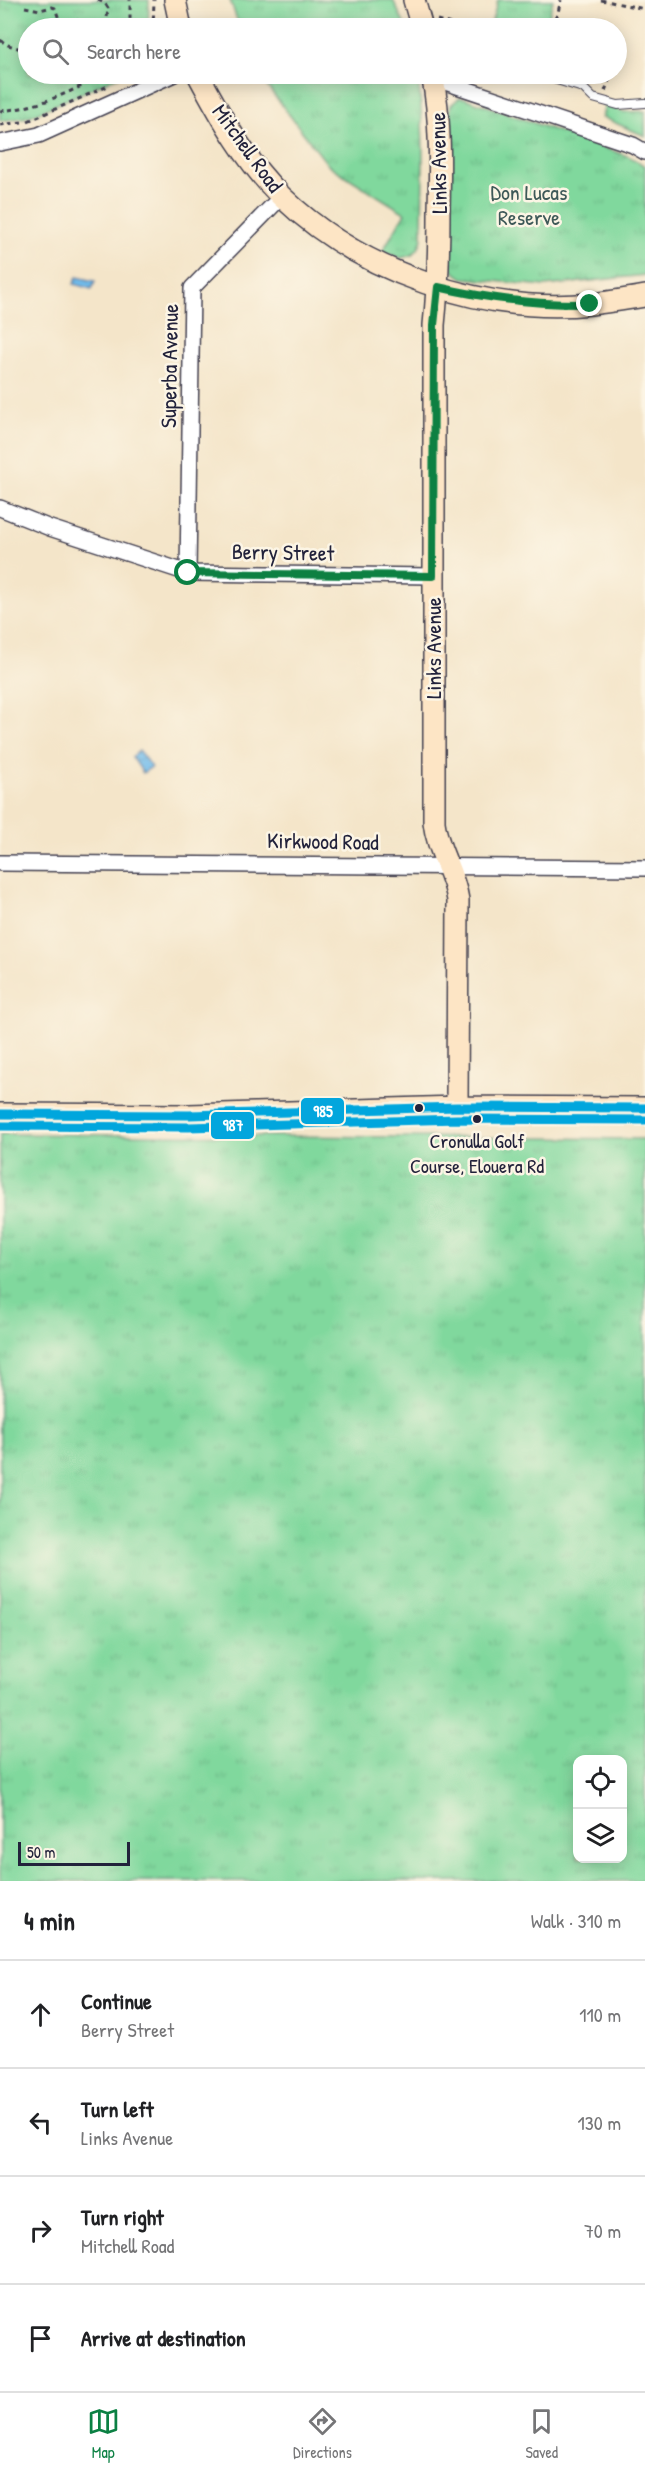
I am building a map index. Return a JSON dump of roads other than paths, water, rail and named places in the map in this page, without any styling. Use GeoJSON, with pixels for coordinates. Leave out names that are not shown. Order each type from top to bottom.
{"type":"FeatureCollection","features":[{"type":"Feature","properties":{"kind":"street"},"geometry":{"type":"LineString","coordinates":[[175,0],[180,18]]}},
{"type":"Feature","properties":{"kind":"street"},"geometry":{"type":"LineString","coordinates":[[414,0],[426,18]]}},
{"type":"Feature","properties":{"kind":"street"},"geometry":{"type":"LineString","coordinates":[[0,143],[39,135],[152,84]]}},
{"type":"Feature","properties":{"kind":"street","name":"Mitchell Road"},"geometry":{"type":"LineString","coordinates":[[204,84],[235,138],[260,172],[282,196],[342,243],[403,275],[438,287],[511,302],[551,305],[590,304],[645,296]]}},
{"type":"Feature","properties":{"kind":"street","name":"Links Avenue"},"geometry":{"type":"LineString","coordinates":[[434,84],[439,111],[440,150],[438,287],[434,325],[434,822],[438,847],[456,888],[458,900],[457,1107]]}},
{"type":"Feature","properties":{"kind":"street"},"geometry":{"type":"LineString","coordinates":[[455,84],[645,152]]}},
{"type":"Feature","properties":{"kind":"street","name":"Superba Avenue"},"geometry":{"type":"LineString","coordinates":[[188,573],[192,288],[282,196]]}},
{"type":"Feature","properties":{"kind":"street","name":"Berry Street"},"geometry":{"type":"LineString","coordinates":[[0,508],[50,528],[188,573],[433,576]]}},
{"type":"Feature","properties":{"kind":"street","name":"Kirkwood Road"},"geometry":{"type":"LineString","coordinates":[[0,863],[645,868]]}},
{"type":"Feature","properties":{"kind":"street"},"geometry":{"type":"LineString","coordinates":[[0,1114],[201,1115],[457,1107],[645,1108]]}},
{"type":"Feature","properties":{"kind":"lane"},"geometry":{"type":"LineString","coordinates":[[570,84],[583,88],[592,98],[602,101],[618,105],[645,103]]}},
{"type":"Feature","properties":{"kind":"water"},"geometry":{"type":"Polygon","coordinates":[[[77,277],[95,281],[92,289],[74,284],[77,277]]]}},
{"type":"Feature","properties":{"kind":"water"},"geometry":{"type":"Polygon","coordinates":[[[139,751],[151,767],[143,773],[132,757],[139,751]]]}},
{"type":"Feature","properties":{"kind":"place","name":"Cronulla Golf Course, Elouera Rd"},"geometry":{"type":"Point","coordinates":[477,1119]}},
{"type":"Feature","properties":{"kind":"park label","name":"Don Lucas Reserve"},"geometry":{"type":"Point","coordinates":[529,204]}}]}
